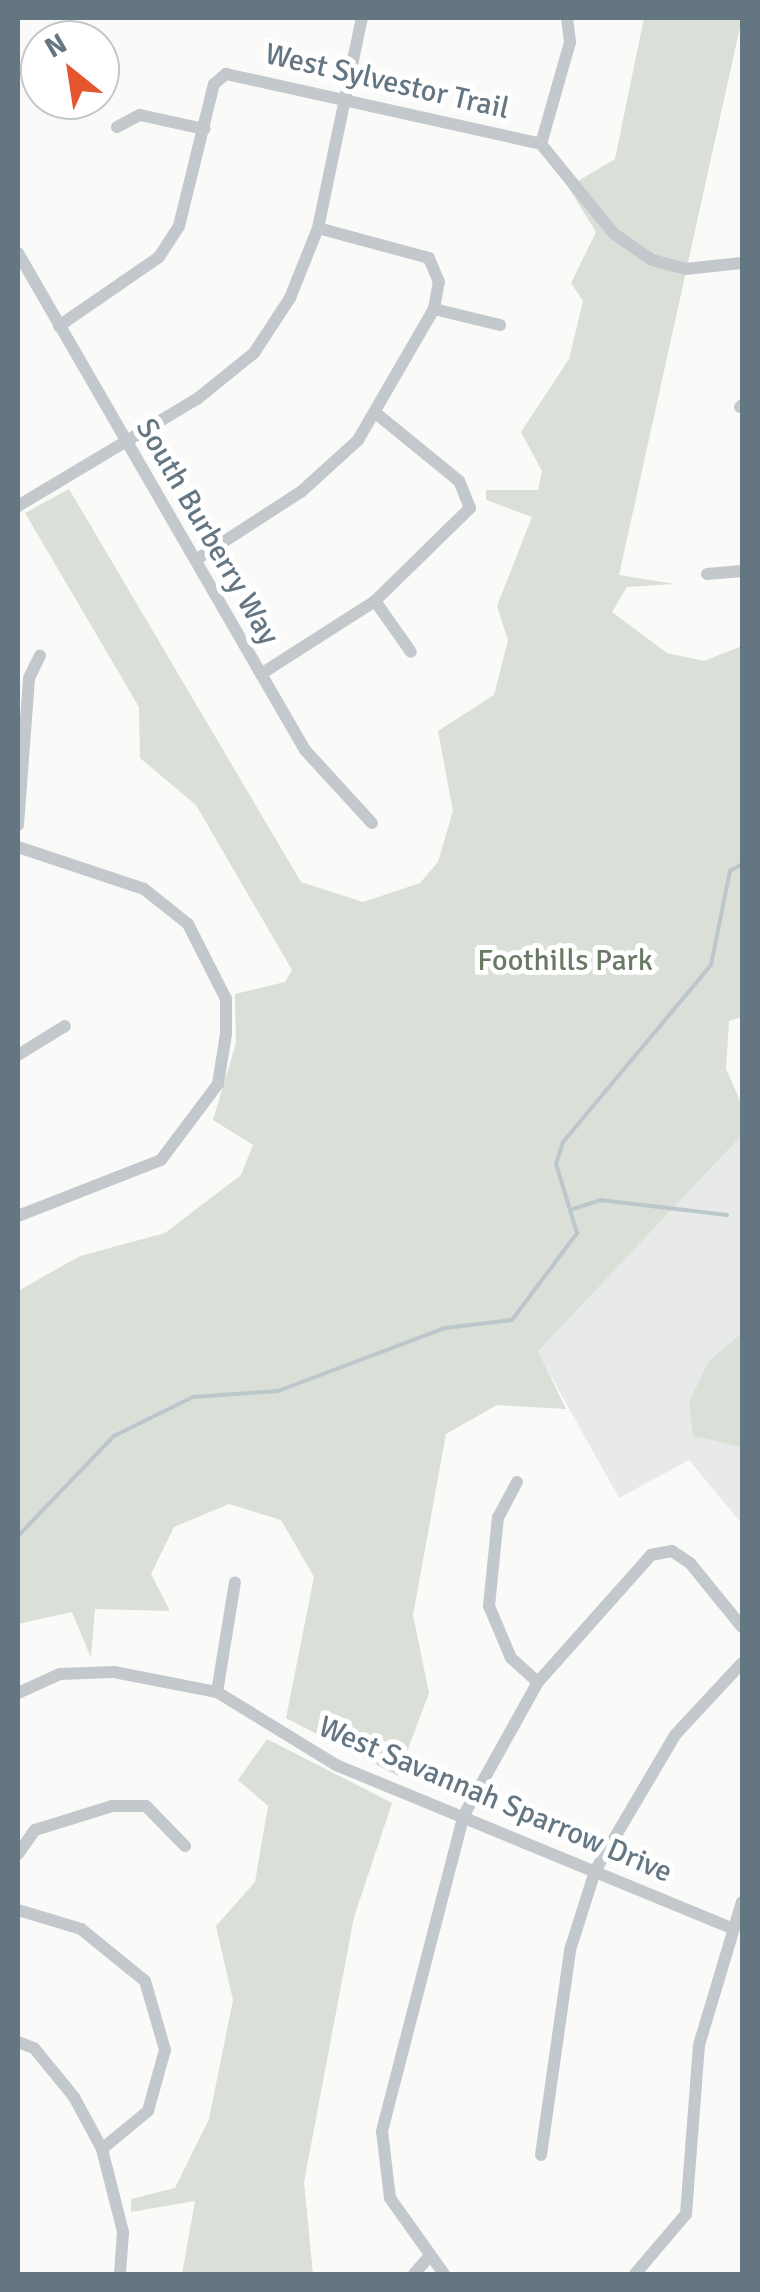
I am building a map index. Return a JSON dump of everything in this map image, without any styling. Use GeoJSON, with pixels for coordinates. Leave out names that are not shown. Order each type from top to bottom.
{"type":"FeatureCollection","features":[{"type":"Feature","properties":{"kind":"street"},"geometry":{"type":"LineString","coordinates":[[18,506],[126,443],[254,352],[290,298],[318,228],[362,18]]}},
{"type":"Feature","properties":{"kind":"street"},"geometry":{"type":"LineString","coordinates":[[541,144],[570,42],[567,18]]}},
{"type":"Feature","properties":{"kind":"street","name":"West Sylvestor Trail"},"geometry":{"type":"LineString","coordinates":[[59,326],[159,257],[179,226],[214,84],[226,74],[344,96],[541,144],[614,233],[652,260],[685,270],[742,263]]}},
{"type":"Feature","properties":{"kind":"street"},"geometry":{"type":"LineString","coordinates":[[116,127],[140,115],[204,129]]}},
{"type":"Feature","properties":{"kind":"street"},"geometry":{"type":"LineString","coordinates":[[197,558],[302,490],[378,415],[434,309],[439,282],[429,258],[318,228]]}},
{"type":"Feature","properties":{"kind":"street","name":"South Burberry Way"},"geometry":{"type":"LineString","coordinates":[[18,253],[126,443],[197,558],[304,750],[372,824]]}},
{"type":"Feature","properties":{"kind":"street"},"geometry":{"type":"LineString","coordinates":[[434,309],[500,325]]}},
{"type":"Feature","properties":{"kind":"street"},"geometry":{"type":"LineString","coordinates":[[261,674],[374,601],[470,508],[459,482],[378,415]]}},
{"type":"Feature","properties":{"kind":"street"},"geometry":{"type":"LineString","coordinates":[[708,574],[742,571]]}},
{"type":"Feature","properties":{"kind":"street"},"geometry":{"type":"LineString","coordinates":[[374,601],[411,652]]}},
{"type":"Feature","properties":{"kind":"street"},"geometry":{"type":"LineString","coordinates":[[18,825],[28,678],[40,655]]}},
{"type":"Feature","properties":{"kind":"street"},"geometry":{"type":"LineString","coordinates":[[18,847],[144,889],[188,924],[221,986],[226,1034],[218,1084],[161,1160],[18,1216]]}},
{"type":"Feature","properties":{"kind":"street"},"geometry":{"type":"LineString","coordinates":[[18,1055],[65,1026]]}},
{"type":"Feature","properties":{"kind":"street"},"geometry":{"type":"LineString","coordinates":[[517,1482],[498,1517],[489,1606],[511,1658],[538,1682]]}},
{"type":"Feature","properties":{"kind":"street"},"geometry":{"type":"LineString","coordinates":[[444,2274],[426,2259],[390,2198],[382,2131],[464,1815],[538,1682],[651,1555],[672,1550],[690,1563],[742,1626]]}},
{"type":"Feature","properties":{"kind":"street"},"geometry":{"type":"LineString","coordinates":[[217,1692],[234,1582]]}},
{"type":"Feature","properties":{"kind":"street"},"geometry":{"type":"LineString","coordinates":[[541,2155],[570,1950],[594,1871],[674,1735],[742,1663]]}},
{"type":"Feature","properties":{"kind":"street","name":"West Savannah Sparrow Drive"},"geometry":{"type":"LineString","coordinates":[[18,1693],[60,1674],[114,1672],[217,1692],[336,1765],[729,1927]]}},
{"type":"Feature","properties":{"kind":"street"},"geometry":{"type":"LineString","coordinates":[[18,1854],[35,1830],[112,1806],[146,1806],[186,1846]]}},
{"type":"Feature","properties":{"kind":"street"},"geometry":{"type":"LineString","coordinates":[[635,2274],[686,2214],[698,2045],[729,1927],[742,1902]]}},
{"type":"Feature","properties":{"kind":"street"},"geometry":{"type":"LineString","coordinates":[[18,1910],[81,1929],[145,1981],[165,2050],[148,2111],[102,2149]]}},
{"type":"Feature","properties":{"kind":"street"},"geometry":{"type":"LineString","coordinates":[[18,2042],[34,2048],[74,2097],[102,2149],[123,2232],[120,2274]]}},
{"type":"Feature","properties":{"kind":"street"},"geometry":{"type":"LineString","coordinates":[[414,2274],[426,2259]]}},
{"type":"Feature","properties":{"kind":"shaded area"},"geometry":{"type":"Polygon","coordinates":[[[742,1135],[742,1524],[689,1460],[619,1498],[537,1351],[742,1135]]]}},
{"type":"Feature","properties":{"kind":"green space","name":"Foothills Park"},"geometry":{"type":"Polygon","coordinates":[[[644,18],[742,18],[619,575],[675,584],[627,587],[612,612],[667,653],[704,661],[742,646],[742,1017],[729,1021],[726,1069],[742,1105],[742,1135],[538,1351],[566,1409],[497,1405],[446,1434],[413,1615],[429,1693],[398,1776],[286,1718],[314,1577],[281,1520],[229,1504],[174,1527],[151,1574],[170,1611],[95,1609],[91,1658],[72,1612],[18,1624],[18,1291],[80,1256],[165,1233],[241,1175],[253,1145],[213,1120],[236,1043],[235,994],[285,982],[292,970],[196,805],[140,758],[139,707],[25,513],[69,489],[301,882],[363,902],[420,883],[438,862],[453,811],[438,731],[494,695],[508,640],[497,606],[532,517],[486,500],[486,490],[538,490],[542,471],[521,432],[569,359],[583,301],[571,283],[596,232],[568,187],[615,159],[644,18]]]}},
{"type":"Feature","properties":{"kind":"green space"},"geometry":{"type":"Polygon","coordinates":[[[742,1333],[742,1447],[693,1436],[689,1402],[709,1361],[742,1333]]]}},
{"type":"Feature","properties":{"kind":"green space"},"geometry":{"type":"Polygon","coordinates":[[[267,1739],[392,1803],[354,1917],[304,2182],[313,2274],[182,2274],[195,2201],[131,2212],[131,2199],[175,2188],[209,2119],[233,2000],[216,1926],[255,1882],[268,1806],[238,1780],[267,1739]]]}},
{"type":"Feature","properties":{"kind":"waterway"},"geometry":{"type":"LineString","coordinates":[[18,1536],[114,1436],[193,1397],[278,1391],[445,1328],[512,1320],[577,1233],[556,1164],[563,1142],[711,965],[730,871],[742,864]]}},
{"type":"Feature","properties":{"kind":"waterway"},"geometry":{"type":"LineString","coordinates":[[573,1209],[600,1200],[727,1215]]}}]}
